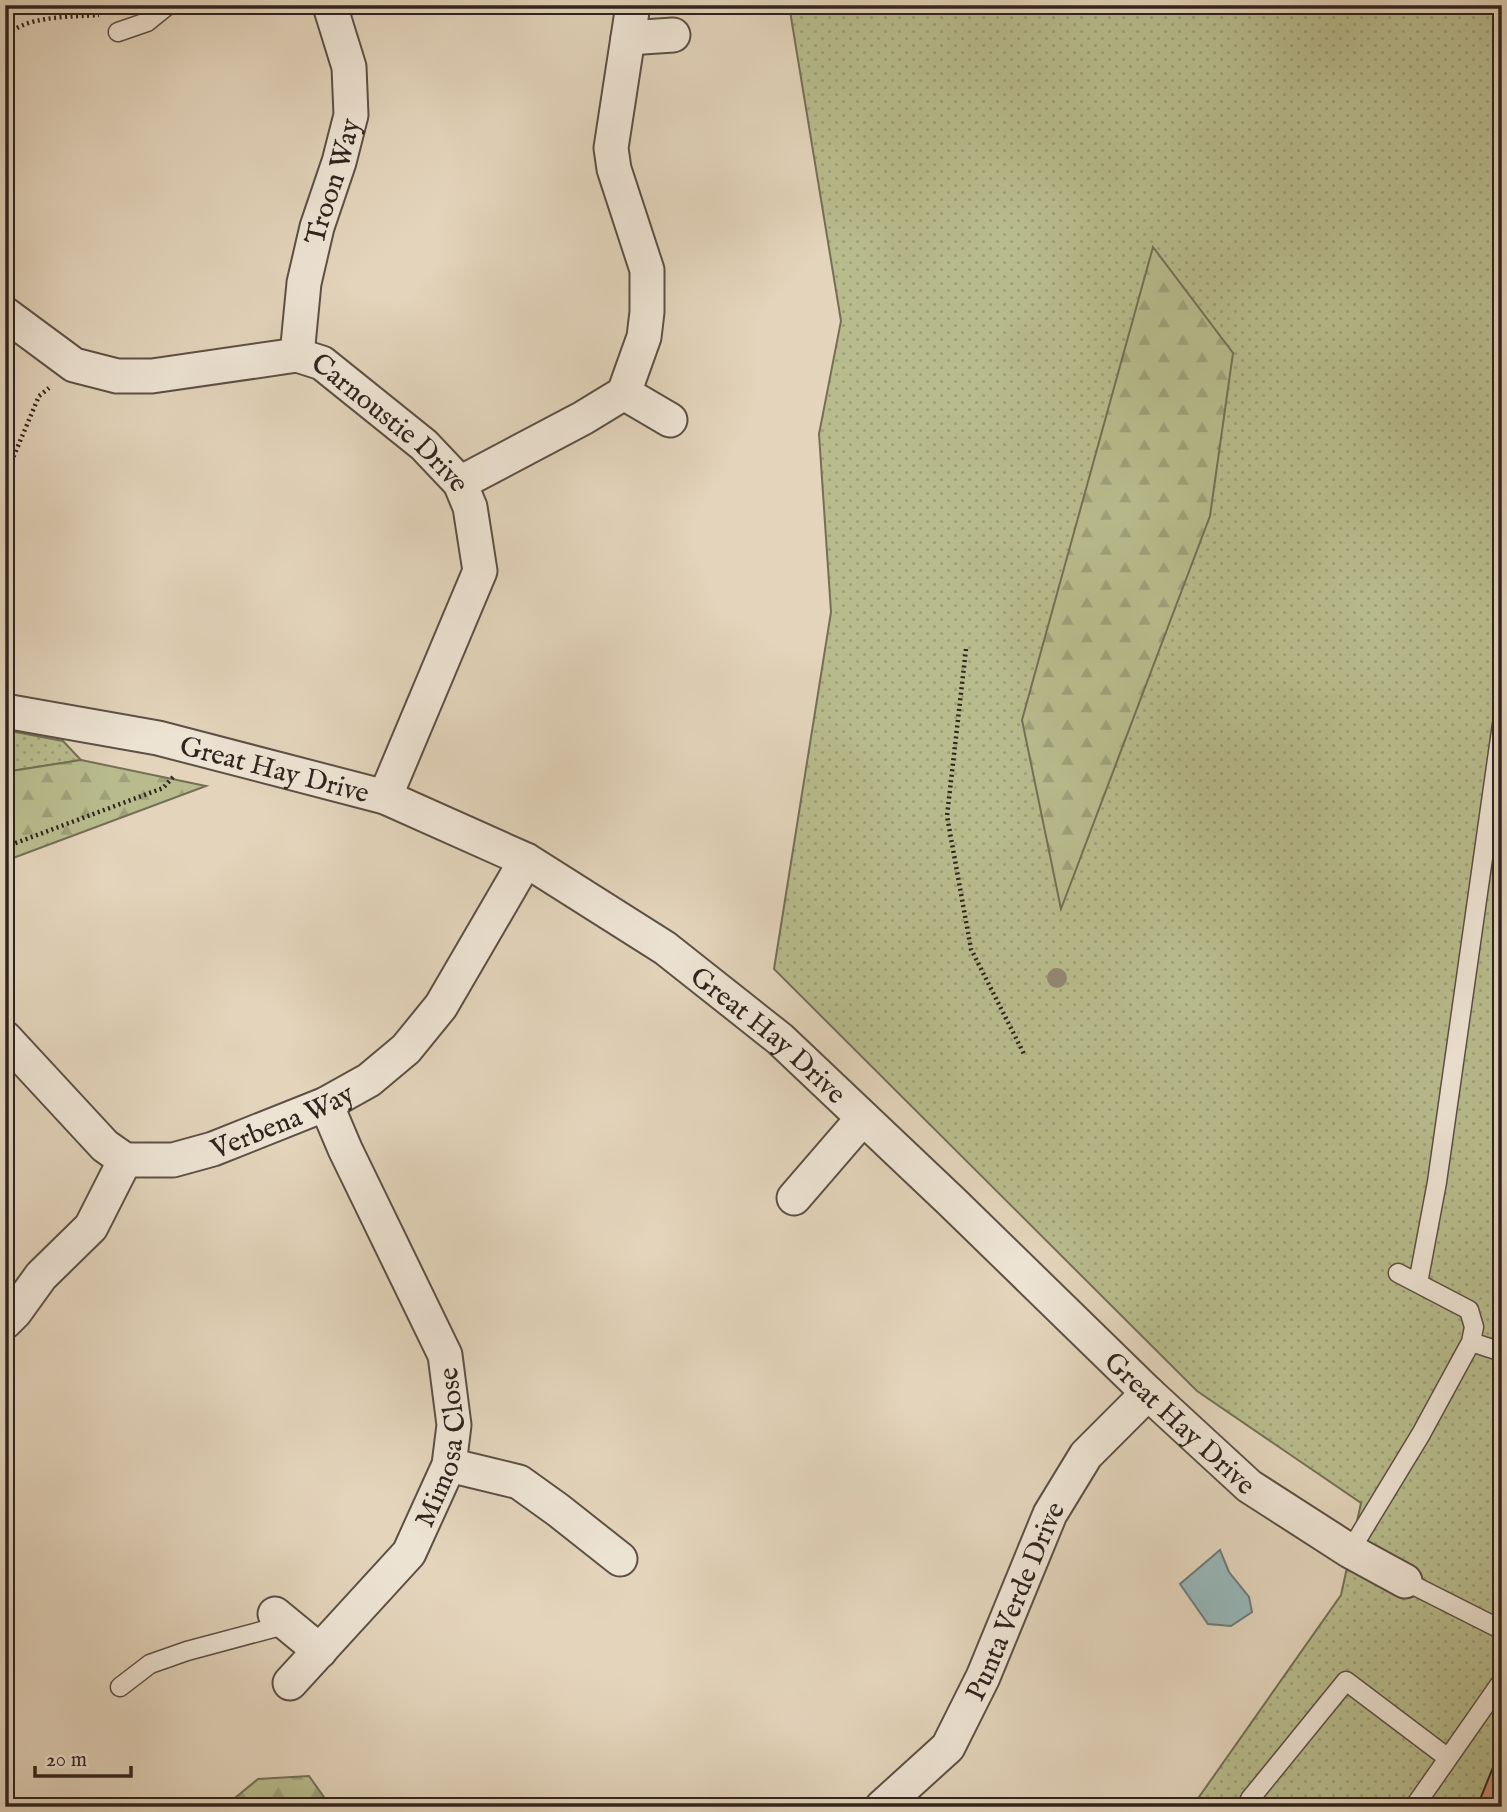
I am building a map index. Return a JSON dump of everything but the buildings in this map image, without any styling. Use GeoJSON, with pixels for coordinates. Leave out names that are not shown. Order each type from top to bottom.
{"type":"FeatureCollection","features":[{"type":"Feature","properties":{"kind":"street"},"geometry":{"type":"LineString","coordinates":[[460,483],[583,418],[624,393],[644,337],[647,312],[647,270],[614,169],[611,148],[633,5]]}},
{"type":"Feature","properties":{"kind":"street","name":"Troon Way"},"geometry":{"type":"LineString","coordinates":[[297,355],[304,283],[317,227],[340,162],[351,115],[349,67],[326,7]]}},
{"type":"Feature","properties":{"kind":"street"},"geometry":{"type":"LineString","coordinates":[[628,38],[673,35]]}},
{"type":"Feature","properties":{"kind":"street","name":"Carnoustie Drive"},"geometry":{"type":"LineString","coordinates":[[5,314],[74,365],[117,376],[152,376],[297,355],[322,363],[424,445],[460,483],[470,507],[480,571],[385,797]]}},
{"type":"Feature","properties":{"kind":"street"},"geometry":{"type":"LineString","coordinates":[[624,393],[670,420]]}},
{"type":"Feature","properties":{"kind":"street","name":"Great Hay Drive"},"geometry":{"type":"LineString","coordinates":[[5,711],[158,738],[385,797],[526,860],[666,948],[780,1039],[962,1211],[1148,1393],[1249,1486],[1350,1552],[1405,1581]]}},
{"type":"Feature","properties":{"kind":"street","name":"Verbena Way"},"geometry":{"type":"LineString","coordinates":[[125,1160],[173,1160],[213,1149],[326,1104],[369,1080],[406,1049],[441,1006],[526,860]]}},
{"type":"Feature","properties":{"kind":"street"},"geometry":{"type":"LineString","coordinates":[[5,1322],[41,1276],[91,1227],[125,1160],[105,1146],[6,1041]]}},
{"type":"Feature","properties":{"kind":"street","name":"Mimosa Close"},"geometry":{"type":"LineString","coordinates":[[290,1683],[409,1553],[449,1465],[454,1425],[445,1355],[355,1171],[326,1104]]}},
{"type":"Feature","properties":{"kind":"street"},"geometry":{"type":"LineString","coordinates":[[794,1198],[863,1118]]}},
{"type":"Feature","properties":{"kind":"street","name":"Punta Verde Drive"},"geometry":{"type":"LineString","coordinates":[[882,1807],[948,1747],[982,1677],[1051,1514],[1086,1455],[1148,1393]]}},
{"type":"Feature","properties":{"kind":"street"},"geometry":{"type":"LineString","coordinates":[[449,1465],[519,1482],[620,1559]]}},
{"type":"Feature","properties":{"kind":"street"},"geometry":{"type":"LineString","coordinates":[[281,1619],[320,1651]]}},
{"type":"Feature","properties":{"kind":"lane"},"geometry":{"type":"LineString","coordinates":[[118,32],[147,22],[168,5]]}},
{"type":"Feature","properties":{"kind":"lane"},"geometry":{"type":"LineString","coordinates":[[1418,1283],[1437,1182],[1502,724]]}},
{"type":"Feature","properties":{"kind":"lane"},"geometry":{"type":"LineString","coordinates":[[1350,1552],[1421,1434],[1471,1342],[1474,1327],[1469,1310],[1398,1273]]}},
{"type":"Feature","properties":{"kind":"lane"},"geometry":{"type":"LineString","coordinates":[[1471,1342],[1502,1352]]}},
{"type":"Feature","properties":{"kind":"lane"},"geometry":{"type":"LineString","coordinates":[[1405,1581],[1502,1630]]}},
{"type":"Feature","properties":{"kind":"lane"},"geometry":{"type":"LineString","coordinates":[[120,1687],[150,1664],[281,1619]]}},
{"type":"Feature","properties":{"kind":"lane"},"geometry":{"type":"LineString","coordinates":[[1261,1807],[1250,1800],[1346,1681],[1448,1758]]}},
{"type":"Feature","properties":{"kind":"lane"},"geometry":{"type":"LineString","coordinates":[[1414,1807],[1502,1681]]}},
{"type":"Feature","properties":{"kind":"path"},"geometry":{"type":"LineString","coordinates":[[5,39],[10,32],[34,21],[127,13],[147,22]]}},
{"type":"Feature","properties":{"kind":"path"},"geometry":{"type":"LineString","coordinates":[[5,477],[40,396],[74,365]]}},
{"type":"Feature","properties":{"kind":"path"},"geometry":{"type":"LineString","coordinates":[[966,649],[947,816],[971,949],[1024,1054]]}},
{"type":"Feature","properties":{"kind":"path"},"geometry":{"type":"LineString","coordinates":[[5,847],[163,788],[199,748]]}},
{"type":"Feature","properties":{"kind":"green space"},"geometry":{"type":"Polygon","coordinates":[[[789,5],[1502,5],[1502,1807],[1192,1807],[1341,1595],[1361,1503],[1197,1391],[774,969],[831,612],[819,434],[841,321],[789,5]]]}},
{"type":"Feature","properties":{"kind":"green space"},"geometry":{"type":"Polygon","coordinates":[[[1153,247],[1233,353],[1210,516],[1061,909],[1022,720],[1153,247]]]}},
{"type":"Feature","properties":{"kind":"green space"},"geometry":{"type":"Polygon","coordinates":[[[5,730],[63,741],[81,760],[5,772],[5,730]]]}},
{"type":"Feature","properties":{"kind":"green space"},"geometry":{"type":"Polygon","coordinates":[[[81,760],[206,786],[5,861],[5,772],[81,760]]]}},
{"type":"Feature","properties":{"kind":"green space"},"geometry":{"type":"Polygon","coordinates":[[[309,1776],[331,1807],[224,1807],[258,1779],[309,1776]]]}},
{"type":"Feature","properties":{"kind":"water"},"geometry":{"type":"Polygon","coordinates":[[[1220,1550],[1229,1572],[1249,1597],[1252,1612],[1231,1626],[1208,1624],[1180,1584],[1220,1550]]]}}]}
